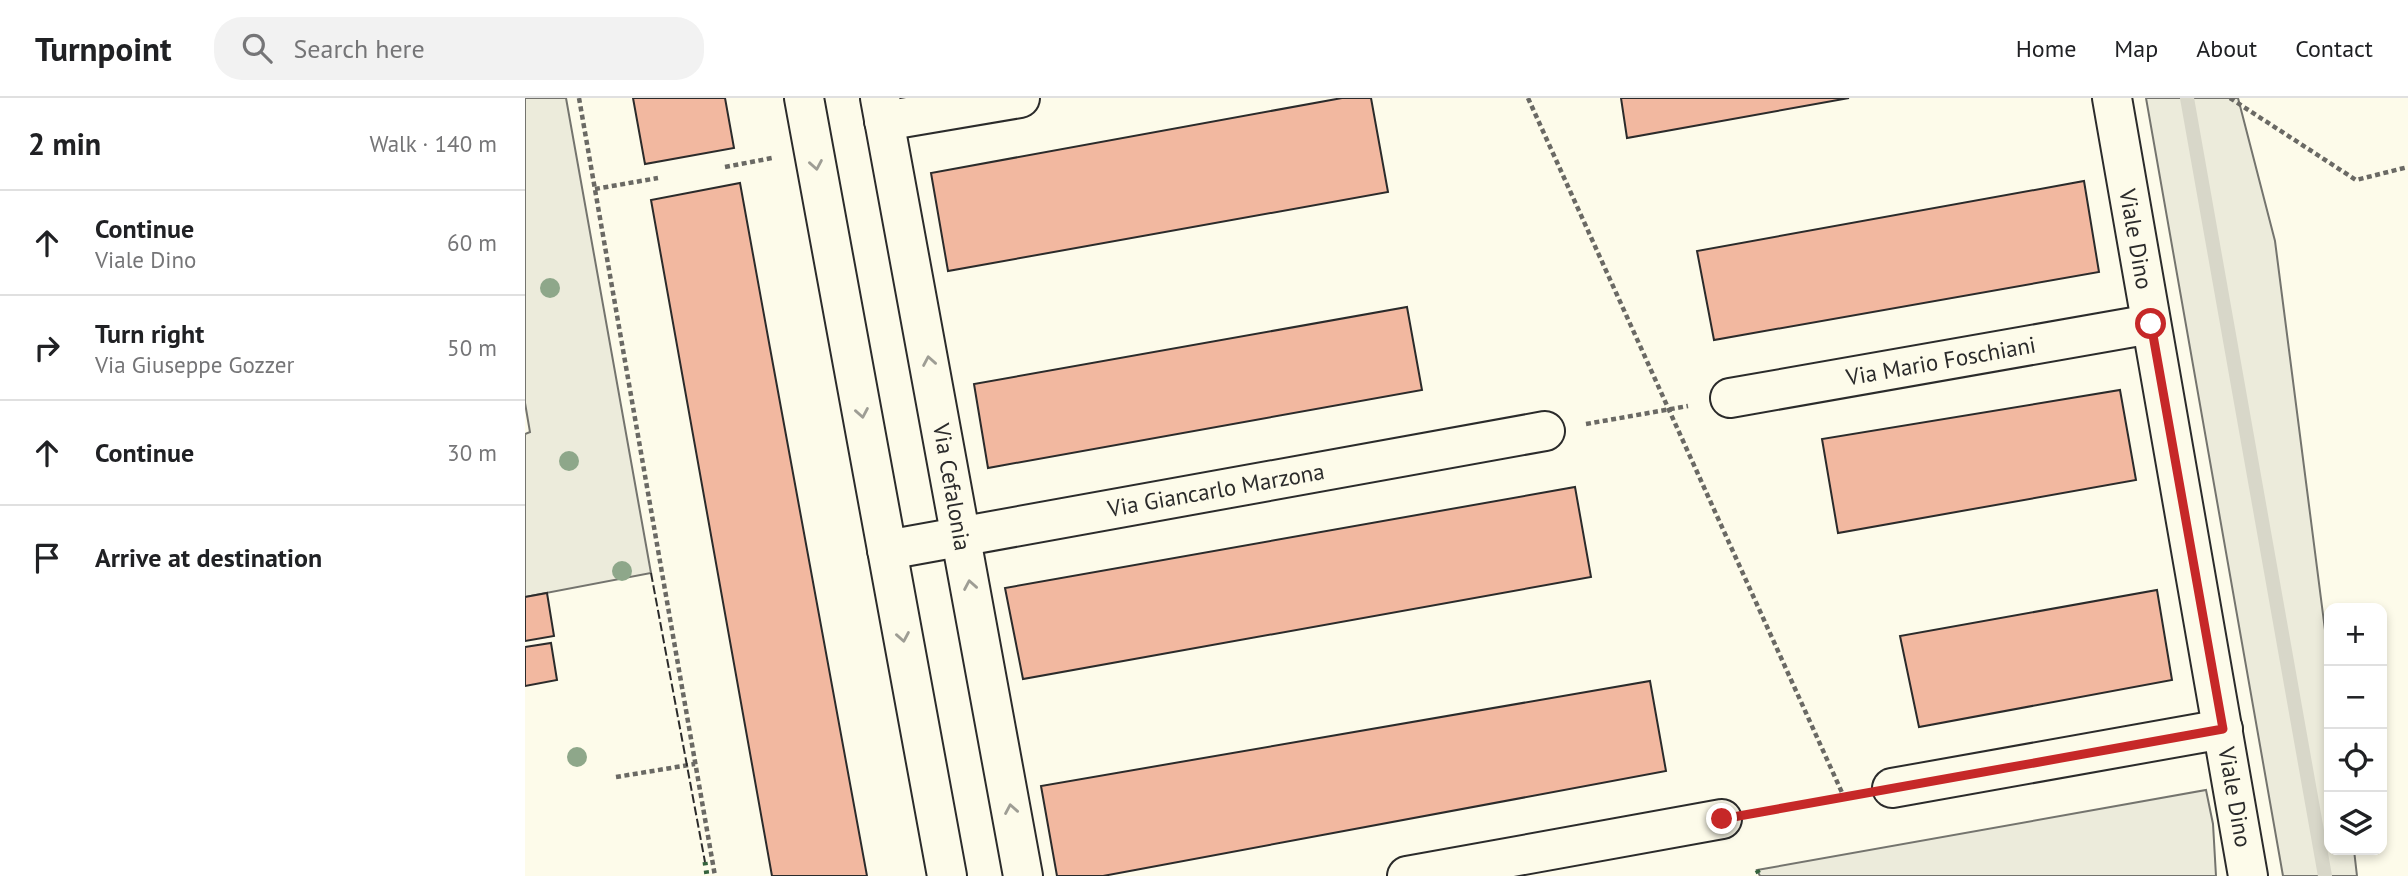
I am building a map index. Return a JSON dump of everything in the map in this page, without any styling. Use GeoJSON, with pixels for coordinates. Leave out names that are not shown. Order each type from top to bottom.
{"type":"FeatureCollection","features":[{"type":"Feature","properties":{"kind":"street"},"geometry":{"type":"LineString","coordinates":[[804,98],[947,876]]}},
{"type":"Feature","properties":{"kind":"street"},"geometry":{"type":"LineString","coordinates":[[882,109],[1020,98]]}},
{"type":"Feature","properties":{"kind":"street","name":"Viale Dino"},"geometry":{"type":"LineString","coordinates":[[2112,98],[2248,876]]}},
{"type":"Feature","properties":{"kind":"street","name":"Via Cefalonia"},"geometry":{"type":"LineString","coordinates":[[882,109],[1023,876]]}},
{"type":"Feature","properties":{"kind":"street","name":"Via Mario Foschiani"},"geometry":{"type":"LineString","coordinates":[[1730,398],[2151,324]]}},
{"type":"Feature","properties":{"kind":"street","name":"Via Giancarlo Marzona"},"geometry":{"type":"LineString","coordinates":[[887,550],[1545,431]]}},
{"type":"Feature","properties":{"kind":"street"},"geometry":{"type":"LineString","coordinates":[[1892,788],[2223,729]]}},
{"type":"Feature","properties":{"kind":"street"},"geometry":{"type":"LineString","coordinates":[[1407,876],[1722,819]]}},
{"type":"Feature","properties":{"kind":"path"},"geometry":{"type":"LineString","coordinates":[[579,98],[715,876]]}},
{"type":"Feature","properties":{"kind":"path"},"geometry":{"type":"LineString","coordinates":[[1528,98],[1845,797]]}},
{"type":"Feature","properties":{"kind":"path"},"geometry":{"type":"LineString","coordinates":[[2230,98],[2356,180],[2408,167]]}},
{"type":"Feature","properties":{"kind":"path"},"geometry":{"type":"LineString","coordinates":[[595,189],[658,178]]}},
{"type":"Feature","properties":{"kind":"path"},"geometry":{"type":"LineString","coordinates":[[1545,431],[1730,398]]}},
{"type":"Feature","properties":{"kind":"path"},"geometry":{"type":"LineString","coordinates":[[616,777],[695,764]]}},
{"type":"Feature","properties":{"kind":"path"},"geometry":{"type":"LineString","coordinates":[[1722,819],[1892,788]]}},
{"type":"Feature","properties":{"kind":"shaded area"},"geometry":{"type":"Polygon","coordinates":[[[525,98],[566,98],[651,573],[525,597],[525,434],[530,432],[525,403],[525,98]]]}},
{"type":"Feature","properties":{"kind":"shaded area"},"geometry":{"type":"Polygon","coordinates":[[[2146,98],[2238,98],[2275,241],[2324,622],[2324,855],[2355,855],[2357,876],[2283,876],[2146,98]]]}},
{"type":"Feature","properties":{"kind":"shaded area"},"geometry":{"type":"Polygon","coordinates":[[[2206,790],[2213,824],[2216,876],[1760,876],[1757,870],[2206,790]]]}},
{"type":"Feature","properties":{"kind":"building"},"geometry":{"type":"Polygon","coordinates":[[[633,98],[725,98],[734,148],[645,164],[633,98]]]}},
{"type":"Feature","properties":{"kind":"building"},"geometry":{"type":"Polygon","coordinates":[[[1342,98],[1371,98],[1388,192],[948,271],[931,173],[1342,98]]]}},
{"type":"Feature","properties":{"kind":"building"},"geometry":{"type":"Polygon","coordinates":[[[1621,98],[1849,98],[1627,138],[1621,98]]]}},
{"type":"Feature","properties":{"kind":"building"},"geometry":{"type":"Polygon","coordinates":[[[2084,181],[2099,272],[1714,340],[1697,251],[2084,181]]]}},
{"type":"Feature","properties":{"kind":"building"},"geometry":{"type":"Polygon","coordinates":[[[740,183],[867,876],[772,876],[651,200],[740,183]]]}},
{"type":"Feature","properties":{"kind":"building"},"geometry":{"type":"Polygon","coordinates":[[[1407,307],[1422,390],[988,468],[974,384],[1407,307]]]}},
{"type":"Feature","properties":{"kind":"building"},"geometry":{"type":"Polygon","coordinates":[[[2120,390],[2136,480],[1838,533],[1822,439],[2120,390]]]}},
{"type":"Feature","properties":{"kind":"building"},"geometry":{"type":"Polygon","coordinates":[[[1575,487],[1591,577],[1023,679],[1005,588],[1575,487]]]}},
{"type":"Feature","properties":{"kind":"building"},"geometry":{"type":"Polygon","coordinates":[[[2157,590],[2172,680],[1919,727],[1900,636],[2157,590]]]}},
{"type":"Feature","properties":{"kind":"building"},"geometry":{"type":"Polygon","coordinates":[[[547,593],[554,636],[525,641],[525,597],[547,593]]]}},
{"type":"Feature","properties":{"kind":"building"},"geometry":{"type":"Polygon","coordinates":[[[551,643],[557,680],[525,686],[525,647],[551,643]]]}},
{"type":"Feature","properties":{"kind":"building"},"geometry":{"type":"Polygon","coordinates":[[[1650,681],[1666,771],[1103,876],[1057,876],[1041,786],[1650,681]]]}},
{"type":"Feature","properties":{"kind":"waterway"},"geometry":{"type":"LineString","coordinates":[[2187,98],[2325,876]]}},
{"type":"Feature","properties":{"kind":"hedge"},"geometry":{"type":"LineString","coordinates":[[705,862],[707,876]]}},
{"type":"Feature","properties":{"kind":"hedge"},"geometry":{"type":"LineString","coordinates":[[1757,870],[1760,876]]}},
{"type":"Feature","properties":{"kind":"fence"},"geometry":{"type":"LineString","coordinates":[[651,573],[705,862]]}},
{"type":"Feature","properties":{"kind":"route"},"geometry":{"type":"LineString","coordinates":[[1722,819],[2223,729],[2151,324]]}}]}
